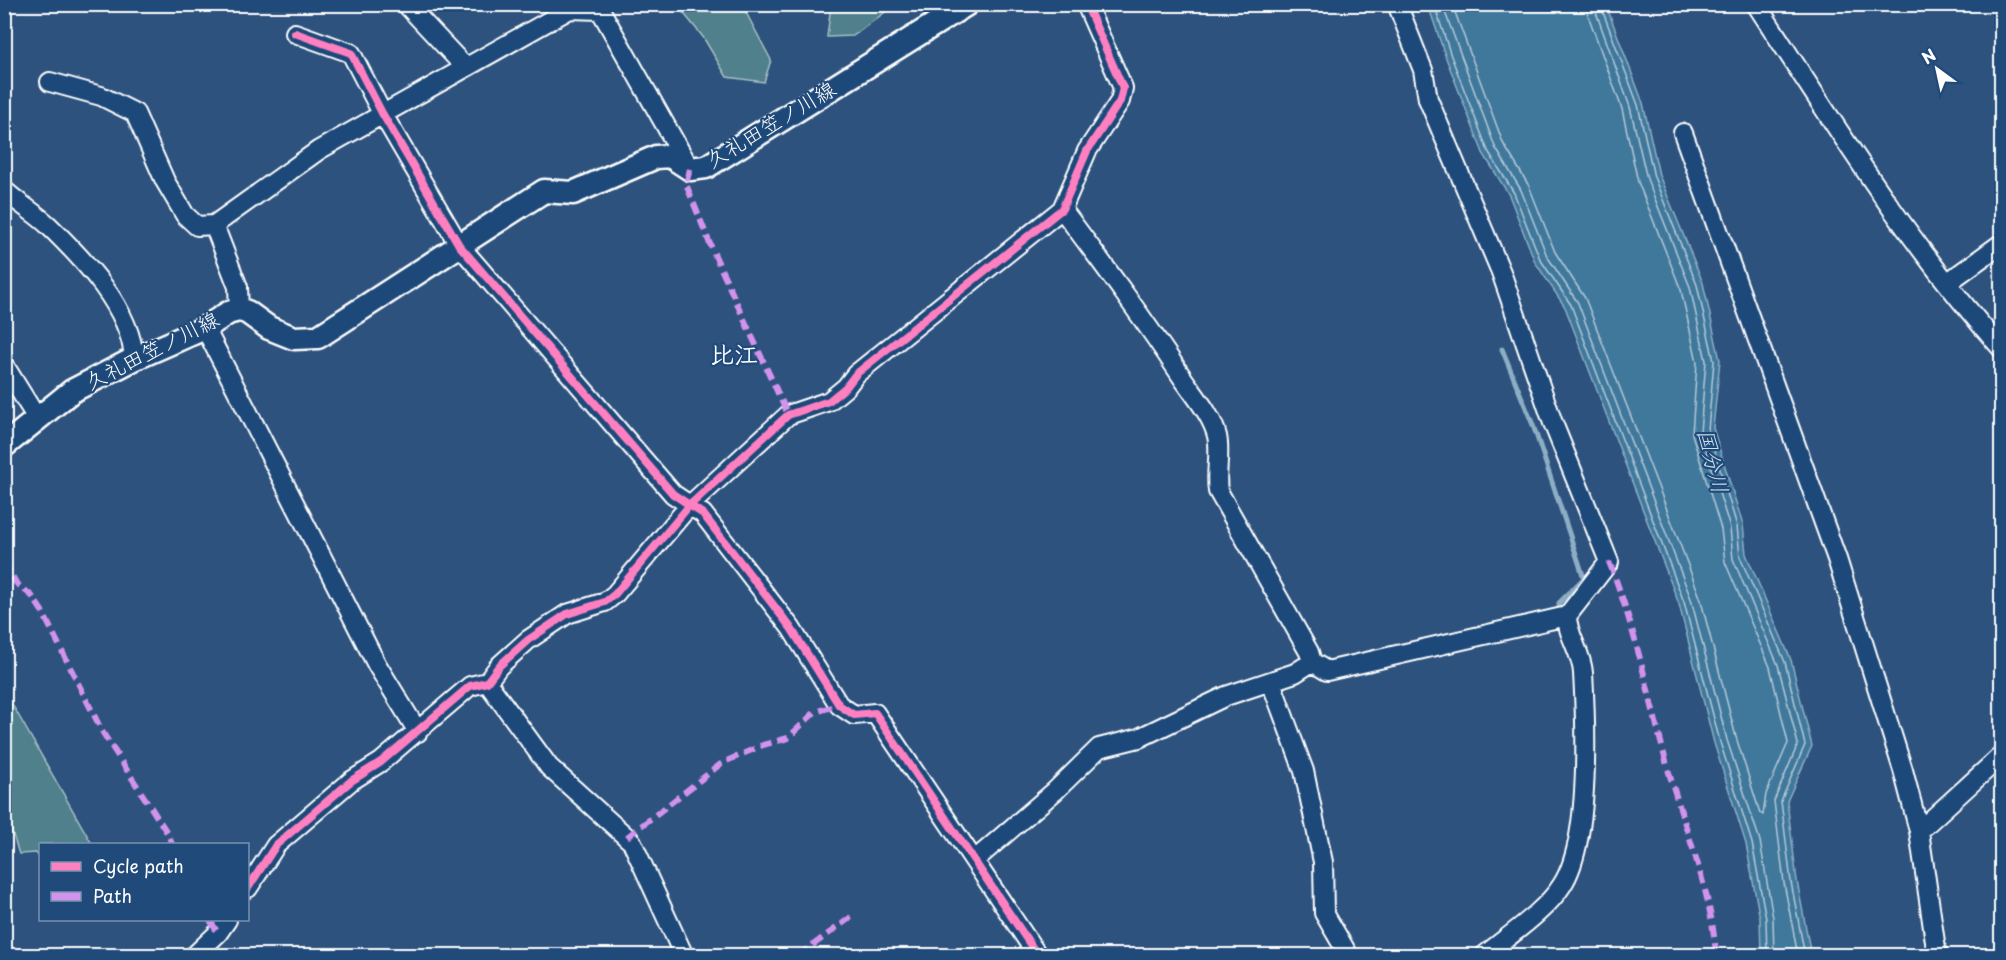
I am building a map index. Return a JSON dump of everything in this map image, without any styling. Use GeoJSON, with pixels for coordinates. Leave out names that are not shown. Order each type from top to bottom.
{"type":"FeatureCollection","features":[{"type":"Feature","properties":{"kind":"main road","name":"久礼田笠ノ川線"},"geometry":{"type":"LineString","coordinates":[[4,446],[72,391],[134,359],[205,328],[228,313],[238,310],[248,312],[269,328],[294,338],[318,337],[544,191],[573,193],[656,157],[670,156],[690,169],[706,167],[967,4]]}},
{"type":"Feature","properties":{"kind":"street"},"geometry":{"type":"LineString","coordinates":[[406,4],[465,67]]}},
{"type":"Feature","properties":{"kind":"street"},"geometry":{"type":"LineString","coordinates":[[249,886],[276,846],[351,781],[381,762],[470,686],[487,682],[499,666],[528,640],[567,614],[605,602],[615,594],[689,506],[788,415],[829,401],[846,387],[856,374],[1062,209],[1088,151],[1120,101],[1123,88],[1086,4]]}},
{"type":"Feature","properties":{"kind":"street"},"geometry":{"type":"LineString","coordinates":[[1062,209],[1157,339],[1210,419],[1217,434],[1219,447],[1216,477],[1218,491],[1304,642],[1312,662],[1327,671],[1562,616],[1609,562],[1553,423],[1501,272],[1428,99],[1423,70],[1397,4]]}},
{"type":"Feature","properties":{"kind":"street"},"geometry":{"type":"LineString","coordinates":[[1756,4],[1830,118],[1947,283],[2001,349]]}},
{"type":"Feature","properties":{"kind":"street"},"geometry":{"type":"LineString","coordinates":[[50,82],[101,96],[135,113],[147,143],[185,215],[196,226],[214,225],[288,170],[382,113],[570,9],[599,7],[690,169]]}},
{"type":"Feature","properties":{"kind":"street"},"geometry":{"type":"LineString","coordinates":[[295,33],[351,53],[382,113],[459,245],[673,494],[703,514],[791,628],[839,705],[854,716],[875,713],[935,804],[976,859],[1034,954]]}},
{"type":"Feature","properties":{"kind":"street"},"geometry":{"type":"LineString","coordinates":[[1683,133],[1837,559],[1903,770],[1919,831],[1937,956]]}},
{"type":"Feature","properties":{"kind":"street"},"geometry":{"type":"LineString","coordinates":[[4,190],[46,224],[85,265],[116,306],[133,343],[134,359]]}},
{"type":"Feature","properties":{"kind":"street"},"geometry":{"type":"LineString","coordinates":[[214,225],[238,287],[238,310]]}},
{"type":"Feature","properties":{"kind":"street"},"geometry":{"type":"LineString","coordinates":[[1947,283],[2001,243]]}},
{"type":"Feature","properties":{"kind":"street"},"geometry":{"type":"LineString","coordinates":[[205,328],[377,665],[418,732]]}},
{"type":"Feature","properties":{"kind":"street"},"geometry":{"type":"LineString","coordinates":[[4,365],[38,420]]}},
{"type":"Feature","properties":{"kind":"street"},"geometry":{"type":"LineString","coordinates":[[1484,956],[1562,886],[1569,873],[1577,844],[1584,774],[1583,670],[1562,616]]}},
{"type":"Feature","properties":{"kind":"street"},"geometry":{"type":"LineString","coordinates":[[976,859],[1055,791],[1099,748],[1139,738],[1226,696],[1295,673],[1312,662]]}},
{"type":"Feature","properties":{"kind":"street"},"geometry":{"type":"LineString","coordinates":[[487,682],[549,766],[632,842],[684,956]]}},
{"type":"Feature","properties":{"kind":"street"},"geometry":{"type":"LineString","coordinates":[[1271,682],[1304,771],[1323,862],[1323,913],[1349,956]]}},
{"type":"Feature","properties":{"kind":"street"},"geometry":{"type":"LineString","coordinates":[[1919,831],[2001,755]]}},
{"type":"Feature","properties":{"kind":"street"},"geometry":{"type":"LineString","coordinates":[[194,956],[218,933],[226,921]]}},
{"type":"Feature","properties":{"kind":"green space"},"geometry":{"type":"Polygon","coordinates":[[[677,5],[742,5],[771,60],[764,82],[727,77],[703,37],[677,5]]]}},
{"type":"Feature","properties":{"kind":"green space"},"geometry":{"type":"Polygon","coordinates":[[[831,5],[890,5],[892,7],[853,36],[827,37],[831,5]]]}},
{"type":"Feature","properties":{"kind":"green space"},"geometry":{"type":"Polygon","coordinates":[[[12,704],[91,843],[39,843],[39,857],[36,853],[19,854],[5,810],[5,708],[12,704]]]}},
{"type":"Feature","properties":{"kind":"water","name":"国分川"},"geometry":{"type":"Polygon","coordinates":[[[1428,5],[1606,5],[1643,103],[1659,175],[1703,283],[1720,360],[1713,428],[1743,525],[1746,554],[1791,660],[1812,746],[1787,801],[1797,881],[1811,955],[1761,955],[1760,919],[1746,844],[1714,743],[1679,604],[1565,307],[1535,262],[1509,195],[1483,153],[1428,5]]]}},
{"type":"Feature","properties":{"kind":"waterway"},"geometry":{"type":"LineString","coordinates":[[1502,349],[1533,425],[1584,578],[1559,603],[1559,614]]}},
{"type":"Feature","properties":{"kind":"marked path"},"geometry":{"type":"LineString","coordinates":[[690,169],[686,184],[712,249],[788,415]]}},
{"type":"Feature","properties":{"kind":"marked path"},"geometry":{"type":"LineString","coordinates":[[4,561],[16,583],[32,596],[42,611],[103,733],[172,843]]}},
{"type":"Feature","properties":{"kind":"marked path"},"geometry":{"type":"LineString","coordinates":[[1609,562],[1635,638],[1668,769],[1704,885],[1716,956]]}},
{"type":"Feature","properties":{"kind":"marked path"},"geometry":{"type":"LineString","coordinates":[[627,837],[722,763],[763,745],[788,738],[815,712],[839,705]]}},
{"type":"Feature","properties":{"kind":"marked path"},"geometry":{"type":"LineString","coordinates":[[798,956],[854,915]]}},
{"type":"Feature","properties":{"kind":"marked path"},"geometry":{"type":"LineString","coordinates":[[211,921],[218,933]]}},
{"type":"Feature","properties":{"kind":"cycle path"},"geometry":{"type":"LineString","coordinates":[[249,886],[276,845],[351,781],[381,762],[470,686],[487,682],[499,666],[528,640],[567,614],[605,602],[615,594],[689,506],[788,415],[829,401],[846,387],[856,374],[1062,209],[1087,151],[1120,101],[1123,88],[1086,4]]}},
{"type":"Feature","properties":{"kind":"cycle path"},"geometry":{"type":"LineString","coordinates":[[295,33],[351,53],[382,113],[459,245],[673,494],[703,514],[791,628],[839,705],[854,715],[875,713],[1038,956]]}},
{"type":"Feature","properties":{"kind":"district","name":"比江"},"geometry":{"type":"Point","coordinates":[734,355]}}]}
